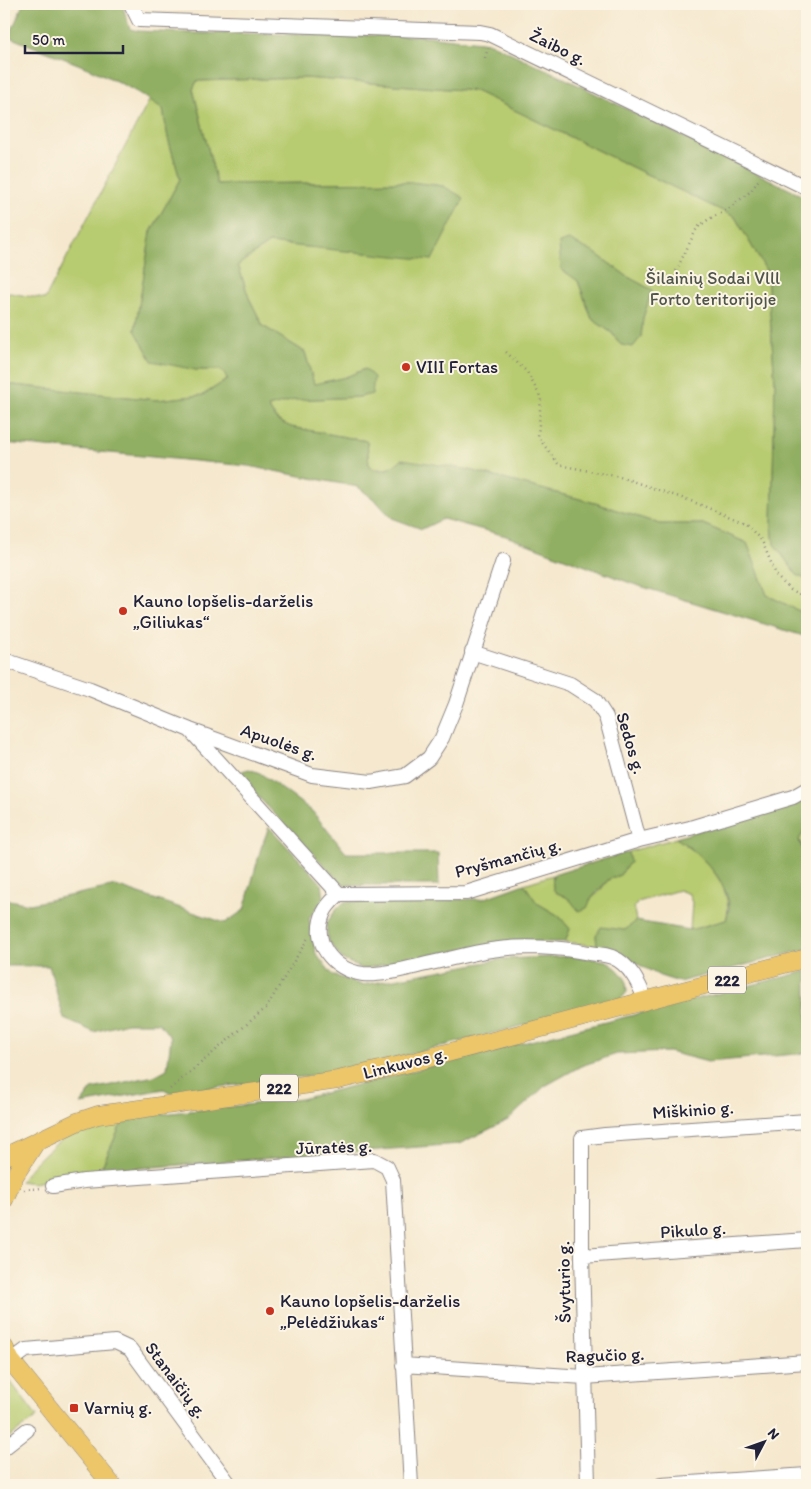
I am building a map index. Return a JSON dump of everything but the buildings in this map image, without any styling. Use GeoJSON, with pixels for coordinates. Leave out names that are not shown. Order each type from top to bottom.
{"type":"FeatureCollection","features":[{"type":"Feature","properties":{"kind":"main road","name":"Linkuvos g."},"geometry":{"type":"LineString","coordinates":[[4,1157],[77,1122],[98,1115],[338,1080],[807,958]]}},
{"type":"Feature","properties":{"kind":"main road"},"geometry":{"type":"LineString","coordinates":[[4,1200],[15,1175],[38,1140]]}},
{"type":"Feature","properties":{"kind":"main road"},"geometry":{"type":"LineString","coordinates":[[6,1355],[112,1485]]}},
{"type":"Feature","properties":{"kind":"street","name":"Žaibo g."},"geometry":{"type":"LineString","coordinates":[[131,4],[139,20],[480,32],[490,34],[807,188]]}},
{"type":"Feature","properties":{"kind":"street","name":"Apuolės g."},"geometry":{"type":"LineString","coordinates":[[4,660],[90,689],[190,730],[312,775],[371,782],[405,776],[429,758],[442,738],[456,704],[503,561]]}},
{"type":"Feature","properties":{"kind":"street","name":"Sedos g."},"geometry":{"type":"LineString","coordinates":[[472,652],[570,684],[595,700],[606,717],[639,840]]}},
{"type":"Feature","properties":{"kind":"street"},"geometry":{"type":"LineString","coordinates":[[190,730],[338,894],[324,911],[318,934],[328,955],[343,969],[364,974],[390,972],[492,950],[523,948],[576,950],[612,957],[620,962],[635,977],[646,1001]]}},
{"type":"Feature","properties":{"kind":"street","name":"Pryšmančių g."},"geometry":{"type":"LineString","coordinates":[[338,894],[466,893],[639,840],[690,828],[793,797],[807,789]]}},
{"type":"Feature","properties":{"kind":"street","name":"Miškinio g."},"geometry":{"type":"LineString","coordinates":[[582,1138],[807,1121]]}},
{"type":"Feature","properties":{"kind":"street","name":"Švyturio g."},"geometry":{"type":"LineString","coordinates":[[582,1138],[584,1377],[588,1485]]}},
{"type":"Feature","properties":{"kind":"street","name":"Jūratės g."},"geometry":{"type":"LineString","coordinates":[[53,1186],[374,1160],[387,1167],[393,1180],[411,1485]]}},
{"type":"Feature","properties":{"kind":"street","name":"Pikulo g."},"geometry":{"type":"LineString","coordinates":[[582,1256],[807,1240]]}},
{"type":"Feature","properties":{"kind":"street","name":"Stanaičių g."},"geometry":{"type":"LineString","coordinates":[[6,1355],[26,1350],[115,1342],[130,1349],[230,1485]]}},
{"type":"Feature","properties":{"kind":"street","name":"Ragučio g."},"geometry":{"type":"LineString","coordinates":[[403,1365],[584,1377],[807,1362]]}},
{"type":"Feature","properties":{"kind":"street"},"geometry":{"type":"LineString","coordinates":[[4,1448],[27,1430]]}},
{"type":"Feature","properties":{"kind":"street"},"geometry":{"type":"LineString","coordinates":[[661,1485],[807,1475]]}},
{"type":"Feature","properties":{"kind":"path"},"geometry":{"type":"LineString","coordinates":[[485,58],[488,46]]}},
{"type":"Feature","properties":{"kind":"path"},"geometry":{"type":"LineString","coordinates":[[676,271],[697,228],[728,209],[751,191],[760,179]]}},
{"type":"Feature","properties":{"kind":"path"},"geometry":{"type":"LineString","coordinates":[[506,352],[527,372],[541,398],[538,438],[560,465],[620,477],[692,500],[745,523],[762,541],[778,577],[791,590],[807,597]]}},
{"type":"Feature","properties":{"kind":"path"},"geometry":{"type":"LineString","coordinates":[[165,1093],[266,1008],[310,935]]}},
{"type":"Feature","properties":{"kind":"path"},"geometry":{"type":"LineString","coordinates":[[20,1190],[53,1186]]}},
{"type":"Feature","properties":{"kind":"green space"},"geometry":{"type":"Polygon","coordinates":[[[23,4],[122,4],[130,29],[139,31],[426,36],[490,43],[807,198],[807,580],[797,575],[774,544],[772,526],[775,383],[767,272],[735,217],[475,91],[305,78],[197,81],[193,89],[217,184],[410,182],[443,186],[464,198],[432,260],[269,243],[238,265],[249,298],[263,326],[305,352],[314,384],[346,377],[365,369],[374,377],[372,394],[359,397],[294,400],[268,407],[277,420],[291,427],[367,441],[369,466],[378,470],[390,468],[402,459],[465,469],[595,503],[660,524],[703,524],[747,543],[767,595],[807,615],[807,637],[633,584],[506,536],[443,519],[422,529],[392,518],[376,501],[358,487],[248,466],[4,443],[4,384],[157,400],[203,395],[228,379],[221,370],[196,370],[152,361],[135,330],[151,232],[180,179],[168,138],[163,109],[146,97],[108,77],[9,37],[23,4]]]}},
{"type":"Feature","properties":{"kind":"green space","name":"Šilainių Sodai Vlll Forto teritorijoje"},"geometry":{"type":"Polygon","coordinates":[[[305,78],[475,91],[735,217],[767,272],[775,383],[772,526],[774,544],[797,575],[807,580],[807,615],[767,595],[747,543],[703,524],[660,524],[595,503],[465,469],[374,469],[369,466],[367,441],[290,427],[277,420],[268,407],[294,400],[359,397],[371,394],[365,369],[346,377],[314,385],[305,352],[263,326],[249,298],[238,265],[269,243],[310,247],[443,186],[410,182],[217,184],[193,89],[197,81],[305,78]],[[595,253],[578,281],[592,319],[612,333],[621,345],[641,337],[643,318],[652,290],[628,277],[595,253]]]}},
{"type":"Feature","properties":{"kind":"green space"},"geometry":{"type":"Polygon","coordinates":[[[150,99],[163,109],[168,138],[180,179],[151,232],[135,330],[196,370],[221,370],[228,379],[203,395],[157,400],[4,384],[4,294],[10,293],[45,299],[150,99]]]}},
{"type":"Feature","properties":{"kind":"green space"},"geometry":{"type":"Polygon","coordinates":[[[569,240],[595,253],[628,277],[652,290],[643,318],[641,337],[633,347],[621,345],[612,333],[592,319],[578,281],[561,269],[559,243],[569,240]]]}},
{"type":"Feature","properties":{"kind":"green space"},"geometry":{"type":"Polygon","coordinates":[[[249,769],[260,773],[312,811],[346,853],[438,853],[439,885],[346,885],[340,882],[241,779],[242,771],[249,769]]]}},
{"type":"Feature","properties":{"kind":"green space"},"geometry":{"type":"Polygon","coordinates":[[[807,795],[807,825],[799,840],[802,848],[807,848],[807,949],[679,982],[660,976],[597,946],[596,935],[601,927],[625,930],[636,921],[690,930],[726,920],[729,909],[727,897],[718,877],[702,859],[676,838],[807,795]]]}},
{"type":"Feature","properties":{"kind":"green space"},"geometry":{"type":"Polygon","coordinates":[[[807,825],[807,848],[803,848],[799,840],[807,825]]]}},
{"type":"Feature","properties":{"kind":"green space"},"geometry":{"type":"Polygon","coordinates":[[[269,827],[322,884],[324,899],[309,918],[316,954],[333,975],[362,985],[503,959],[574,956],[607,961],[626,980],[627,992],[619,1001],[341,1072],[171,1093],[164,1089],[81,1104],[92,1089],[154,1076],[167,1069],[171,1038],[159,1023],[127,1023],[94,1032],[64,1019],[49,966],[4,966],[4,899],[30,904],[116,886],[225,923],[244,910],[261,848],[269,827]]]}},
{"type":"Feature","properties":{"kind":"green space"},"geometry":{"type":"Polygon","coordinates":[[[676,838],[705,862],[721,883],[728,907],[726,920],[690,930],[692,903],[689,894],[679,890],[638,902],[634,908],[636,921],[625,930],[596,935],[597,946],[565,942],[570,929],[559,916],[537,903],[524,884],[553,875],[554,890],[570,900],[578,911],[599,892],[608,880],[620,875],[630,862],[628,852],[676,838]]]}},
{"type":"Feature","properties":{"kind":"green space"},"geometry":{"type":"Polygon","coordinates":[[[628,852],[630,862],[620,875],[608,880],[591,899],[587,908],[578,911],[570,900],[554,890],[553,875],[628,852]]]}},
{"type":"Feature","properties":{"kind":"green space"},"geometry":{"type":"Polygon","coordinates":[[[524,884],[537,903],[559,916],[570,929],[565,942],[508,942],[363,969],[342,959],[328,940],[326,924],[344,902],[482,899],[524,884]]]}},
{"type":"Feature","properties":{"kind":"green space"},"geometry":{"type":"Polygon","coordinates":[[[807,971],[807,1053],[708,1062],[669,1052],[617,1054],[581,1066],[545,1086],[508,1120],[459,1144],[100,1171],[124,1118],[301,1099],[807,971]]]}},
{"type":"Feature","properties":{"kind":"green space"},"geometry":{"type":"Polygon","coordinates":[[[124,1118],[100,1171],[33,1183],[20,1181],[33,1165],[55,1144],[73,1133],[87,1127],[124,1118]]]}},
{"type":"Feature","properties":{"kind":"green space"},"geometry":{"type":"Polygon","coordinates":[[[4,1373],[37,1417],[4,1441],[4,1373]]]}},
{"type":"Feature","properties":{"kind":"place","name":"VIII Fortas"},"geometry":{"type":"Point","coordinates":[406,367]}},
{"type":"Feature","properties":{"kind":"place","name":"Kauno lopšelis-darželis „Giliukas“"},"geometry":{"type":"Point","coordinates":[123,611]}},
{"type":"Feature","properties":{"kind":"place","name":"Kauno lopšelis-darželis „Pelėdžiukas“"},"geometry":{"type":"Point","coordinates":[270,1311]}},
{"type":"Feature","properties":{"kind":"place","name":"Varnių g."},"geometry":{"type":"Point","coordinates":[74,1408]}}]}
